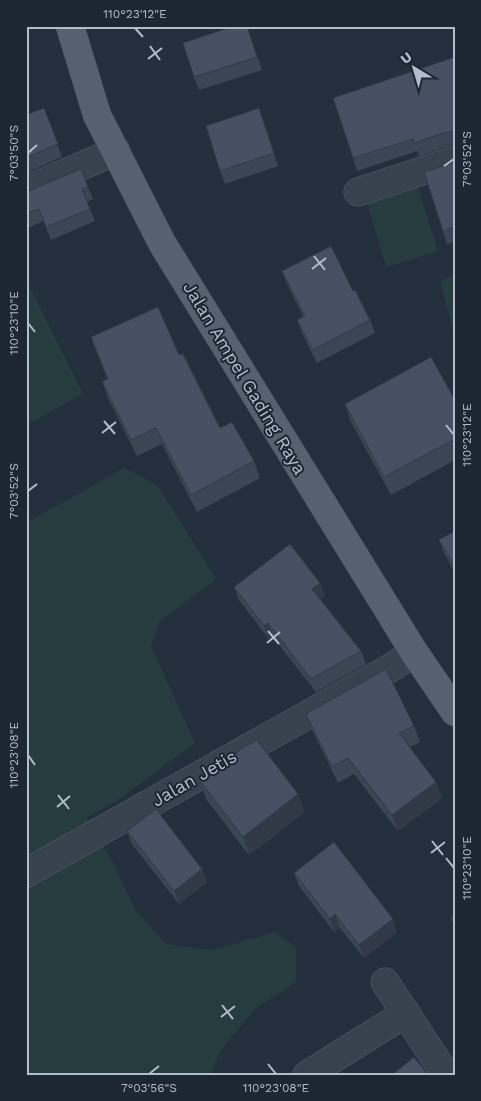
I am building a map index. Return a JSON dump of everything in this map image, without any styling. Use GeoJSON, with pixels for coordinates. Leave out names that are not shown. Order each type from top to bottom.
{"type":"FeatureCollection","features":[{"type":"Feature","properties":{"kind":"main road","name":"Jalan Ampel Gading Raya"},"geometry":{"type":"LineString","coordinates":[[70,26],[97,115],[162,243],[414,652],[455,712]]}},
{"type":"Feature","properties":{"kind":"street"},"geometry":{"type":"LineString","coordinates":[[26,190],[116,151]]}},
{"type":"Feature","properties":{"kind":"street"},"geometry":{"type":"LineString","coordinates":[[358,192],[455,160]]}},
{"type":"Feature","properties":{"kind":"street","name":"Jalan Jetis"},"geometry":{"type":"LineString","coordinates":[[26,873],[389,669],[414,652]]}},
{"type":"Feature","properties":{"kind":"street"},"geometry":{"type":"LineString","coordinates":[[385,982],[446,1075]]}},
{"type":"Feature","properties":{"kind":"street"},"geometry":{"type":"LineString","coordinates":[[307,1075],[406,1013]]}},
{"type":"Feature","properties":{"kind":"green space"},"geometry":{"type":"Polygon","coordinates":[[[418,187],[438,251],[386,267],[367,203],[418,187]]]}},
{"type":"Feature","properties":{"kind":"green space"},"geometry":{"type":"Polygon","coordinates":[[[455,275],[455,337],[440,281],[455,275]]]}},
{"type":"Feature","properties":{"kind":"green space"},"geometry":{"type":"Polygon","coordinates":[[[26,279],[83,394],[26,425],[26,279]]]}},
{"type":"Feature","properties":{"kind":"green space"},"geometry":{"type":"Polygon","coordinates":[[[124,468],[158,486],[216,579],[160,621],[151,646],[195,743],[115,802],[87,817],[112,861],[136,911],[166,944],[212,950],[275,932],[296,948],[296,982],[255,1009],[221,1050],[210,1075],[26,1075],[26,523],[124,468]]]}},
{"type":"Feature","properties":{"kind":"building"},"geometry":{"type":"Polygon","coordinates":[[[234,26],[247,26],[257,57],[194,77],[183,43],[234,26]]]}},
{"type":"Feature","properties":{"kind":"building"},"geometry":{"type":"Polygon","coordinates":[[[455,57],[455,133],[446,132],[414,143],[413,139],[353,158],[333,98],[455,57]]]}},
{"type":"Feature","properties":{"kind":"building"},"geometry":{"type":"Polygon","coordinates":[[[44,108],[58,144],[26,158],[26,115],[44,108]]]}},
{"type":"Feature","properties":{"kind":"building"},"geometry":{"type":"Polygon","coordinates":[[[259,108],[274,153],[220,171],[206,126],[259,108]]]}},
{"type":"Feature","properties":{"kind":"building"},"geometry":{"type":"Polygon","coordinates":[[[455,162],[455,227],[443,231],[424,172],[455,162]]]}},
{"type":"Feature","properties":{"kind":"building"},"geometry":{"type":"Polygon","coordinates":[[[81,169],[88,187],[82,189],[90,209],[46,227],[39,209],[26,214],[26,192],[81,169]]]}},
{"type":"Feature","properties":{"kind":"building"},"geometry":{"type":"Polygon","coordinates":[[[331,246],[353,291],[355,290],[370,320],[313,350],[297,320],[305,316],[282,271],[331,246]]]}},
{"type":"Feature","properties":{"kind":"building"},"geometry":{"type":"Polygon","coordinates":[[[158,307],[179,355],[183,354],[220,428],[232,422],[254,461],[191,495],[156,428],[131,440],[102,381],[108,379],[91,337],[158,307]]]}},
{"type":"Feature","properties":{"kind":"building"},"geometry":{"type":"Polygon","coordinates":[[[431,357],[455,400],[455,439],[384,477],[345,404],[431,357]]]}},
{"type":"Feature","properties":{"kind":"building"},"geometry":{"type":"Polygon","coordinates":[[[455,531],[455,567],[439,540],[455,531]]]}},
{"type":"Feature","properties":{"kind":"building"},"geometry":{"type":"Polygon","coordinates":[[[290,544],[320,583],[312,589],[361,651],[311,679],[268,623],[264,626],[234,587],[290,544]]]}},
{"type":"Feature","properties":{"kind":"building"},"geometry":{"type":"Polygon","coordinates":[[[386,669],[414,726],[399,733],[436,782],[392,815],[348,758],[332,767],[306,714],[386,669]]]}},
{"type":"Feature","properties":{"kind":"building"},"geometry":{"type":"Polygon","coordinates":[[[257,740],[298,794],[243,837],[200,781],[243,748],[257,740]]]}},
{"type":"Feature","properties":{"kind":"building"},"geometry":{"type":"Polygon","coordinates":[[[156,809],[202,869],[174,891],[127,831],[156,809]]]}},
{"type":"Feature","properties":{"kind":"building"},"geometry":{"type":"Polygon","coordinates":[[[334,842],[393,919],[359,945],[335,914],[330,919],[294,873],[334,842]]]}},
{"type":"Feature","properties":{"kind":"building"},"geometry":{"type":"Polygon","coordinates":[[[455,915],[455,923],[451,918],[455,915]]]}},
{"type":"Feature","properties":{"kind":"building"},"geometry":{"type":"Polygon","coordinates":[[[414,1057],[428,1075],[392,1075],[414,1057]]]}}]}
